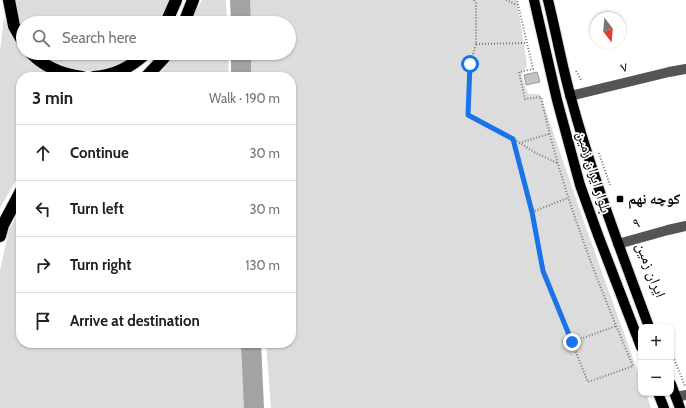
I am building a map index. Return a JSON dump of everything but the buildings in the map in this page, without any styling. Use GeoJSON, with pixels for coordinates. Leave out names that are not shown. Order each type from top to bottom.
{"type":"FeatureCollection","features":[{"type":"Feature","properties":{"kind":"highway"},"geometry":{"type":"LineString","coordinates":[[9,0],[16,30]]}},
{"type":"Feature","properties":{"kind":"highway"},"geometry":{"type":"LineString","coordinates":[[169,16],[176,0]]}},
{"type":"Feature","properties":{"kind":"highway"},"geometry":{"type":"LineString","coordinates":[[187,16],[193,0]]}},
{"type":"Feature","properties":{"kind":"highway"},"geometry":{"type":"LineString","coordinates":[[37,60],[50,68],[62,72]]}},
{"type":"Feature","properties":{"kind":"highway"},"geometry":{"type":"LineString","coordinates":[[119,72],[132,66],[138,60]]}},
{"type":"Feature","properties":{"kind":"highway"},"geometry":{"type":"LineString","coordinates":[[151,72],[162,60]]}},
{"type":"Feature","properties":{"kind":"highway"},"geometry":{"type":"LineString","coordinates":[[0,236],[3,225],[16,200]]}},
{"type":"Feature","properties":{"kind":"main road","name":"بلوار ایران زمین"},"geometry":{"type":"LineString","coordinates":[[534,0],[561,114],[580,185],[638,339]]}},
{"type":"Feature","properties":{"kind":"main road","name":"بلوار ایران زمین"},"geometry":{"type":"LineString","coordinates":[[548,0],[570,96],[592,169],[648,324]]}},
{"type":"Feature","properties":{"kind":"main road"},"geometry":{"type":"LineString","coordinates":[[603,249],[618,244]]}},
{"type":"Feature","properties":{"kind":"main road"},"geometry":{"type":"LineString","coordinates":[[674,388],[681,396],[680,408]]}},
{"type":"Feature","properties":{"kind":"main road"},"geometry":{"type":"LineString","coordinates":[[659,396],[664,408]]}},
{"type":"Feature","properties":{"kind":"street","name":"۷"},"geometry":{"type":"LineString","coordinates":[[570,96],[686,69]]}},
{"type":"Feature","properties":{"kind":"street","name":"۹"},"geometry":{"type":"LineString","coordinates":[[618,244],[686,226]]}},
{"type":"Feature","properties":{"kind":"path"},"geometry":{"type":"LineString","coordinates":[[474,0],[476,3],[476,44],[470,64],[468,115],[558,164]]}},
{"type":"Feature","properties":{"kind":"path"},"geometry":{"type":"LineString","coordinates":[[506,0],[517,5]]}},
{"type":"Feature","properties":{"kind":"path"},"geometry":{"type":"LineString","coordinates":[[513,139],[532,212],[543,271],[588,382],[633,366],[581,236],[568,198],[549,134],[541,97],[525,99],[519,72],[534,68],[517,5],[517,0]]}},
{"type":"Feature","properties":{"kind":"path"},"geometry":{"type":"LineString","coordinates":[[476,44],[527,43]]}},
{"type":"Feature","properties":{"kind":"path"},"geometry":{"type":"LineString","coordinates":[[519,143],[549,134]]}},
{"type":"Feature","properties":{"kind":"path"},"geometry":{"type":"LineString","coordinates":[[599,152],[611,190]]}},
{"type":"Feature","properties":{"kind":"path"},"geometry":{"type":"LineString","coordinates":[[532,212],[568,198]]}},
{"type":"Feature","properties":{"kind":"path"},"geometry":{"type":"LineString","coordinates":[[572,342],[616,326]]}},
{"type":"Feature","properties":{"kind":"path"},"geometry":{"type":"LineString","coordinates":[[674,359],[686,389]]}},
{"type":"Feature","properties":{"kind":"shaded area"},"geometry":{"type":"Polygon","coordinates":[[[14,0],[170,0],[163,16],[17,16],[14,0]]]}},
{"type":"Feature","properties":{"kind":"shaded area"},"geometry":{"type":"Polygon","coordinates":[[[202,0],[226,0],[227,16],[193,16],[202,0]]]}},
{"type":"Feature","properties":{"kind":"shaded area"},"geometry":{"type":"Polygon","coordinates":[[[238,0],[517,0],[527,65],[521,75],[528,94],[540,94],[638,373],[638,396],[647,396],[651,408],[271,408],[266,348],[296,348],[296,72],[244,72],[243,60],[296,60],[296,16],[239,16],[238,0]]]}},
{"type":"Feature","properties":{"kind":"shaded area"},"geometry":{"type":"Polygon","coordinates":[[[4,17],[16,43],[16,60],[30,60],[46,72],[16,72],[16,181],[0,208],[0,52],[4,17]]]}},
{"type":"Feature","properties":{"kind":"shaded area"},"geometry":{"type":"Polygon","coordinates":[[[49,60],[128,60],[101,70],[88,71],[76,70],[49,60]]]}},
{"type":"Feature","properties":{"kind":"shaded area"},"geometry":{"type":"Polygon","coordinates":[[[169,60],[228,60],[229,72],[161,72],[169,60]]]}},
{"type":"Feature","properties":{"kind":"shaded area"},"geometry":{"type":"Polygon","coordinates":[[[16,218],[16,348],[242,348],[245,408],[0,408],[0,271],[9,229],[16,218]]]}},
{"type":"Feature","properties":{"kind":"waterway"},"geometry":{"type":"LineString","coordinates":[[240,0],[241,16]]}},
{"type":"Feature","properties":{"kind":"waterway"},"geometry":{"type":"LineString","coordinates":[[241,60],[241,72]]}},
{"type":"Feature","properties":{"kind":"waterway"},"geometry":{"type":"LineString","coordinates":[[251,348],[254,408]]}},
{"type":"Feature","properties":{"kind":"place","name":"کوچه نهم"},"geometry":{"type":"Point","coordinates":[620,199]}},
{"type":"Feature","properties":{"kind":"route"},"geometry":{"type":"LineString","coordinates":[[470,64],[468,115],[513,139],[532,212],[543,271],[572,342]]}}]}
